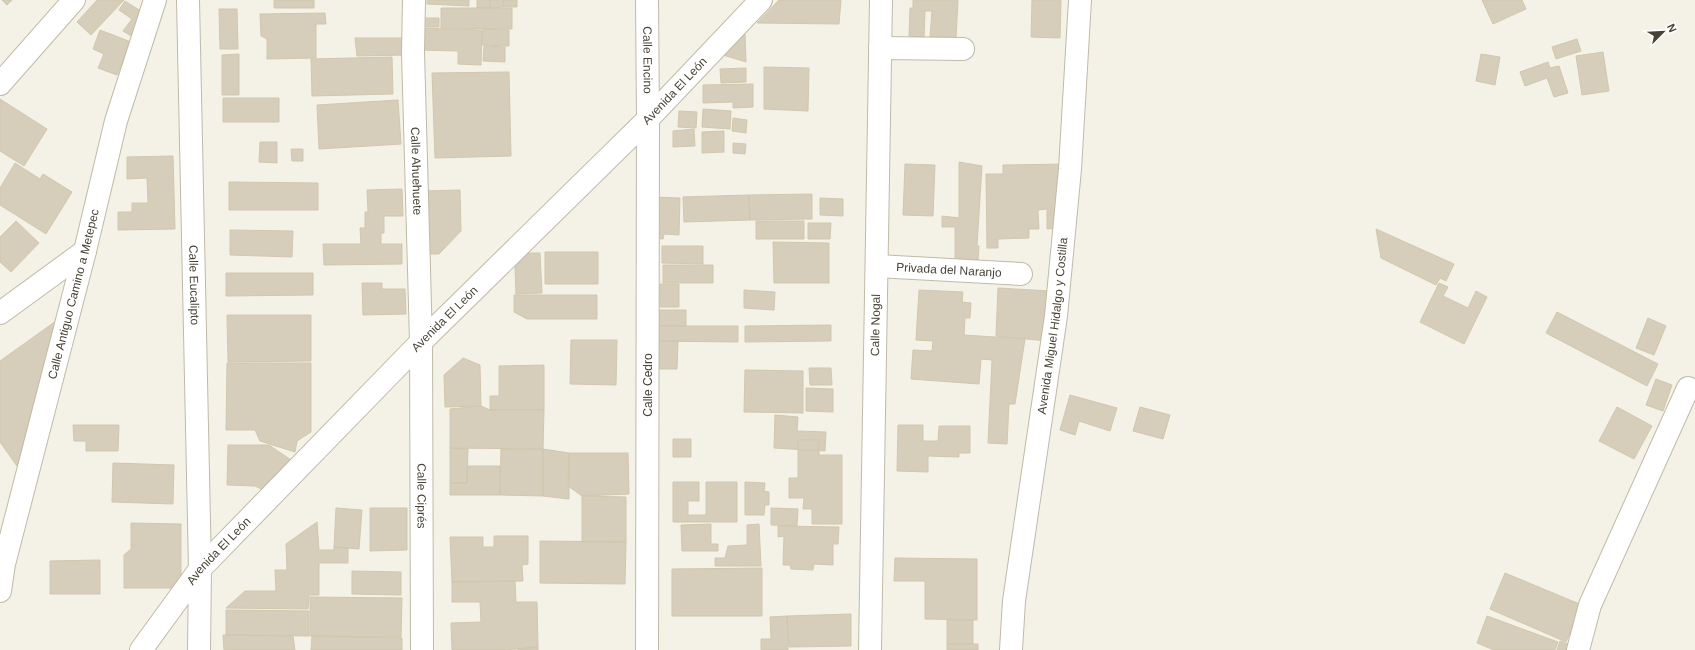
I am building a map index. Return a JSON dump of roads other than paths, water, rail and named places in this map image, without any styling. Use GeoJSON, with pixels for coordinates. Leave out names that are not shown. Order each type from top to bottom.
{"type":"FeatureCollection","features":[{"type":"Feature","properties":{"kind":"street"},"geometry":{"type":"LineString","coordinates":[[0,84],[74,0]]}},
{"type":"Feature","properties":{"kind":"street","name":"Calle Antiguo Camino a Metepec"},"geometry":{"type":"LineString","coordinates":[[0,591],[2,566],[85,251],[116,121],[155,0]]}},
{"type":"Feature","properties":{"kind":"street","name":"Calle Eucalipto"},"geometry":{"type":"LineString","coordinates":[[188,0],[200,569],[199,650]]}},
{"type":"Feature","properties":{"kind":"street","name":"Calle Ahuehuete"},"geometry":{"type":"LineString","coordinates":[[414,0],[413,52],[421,342]]}},
{"type":"Feature","properties":{"kind":"street","name":"Calle Encino"},"geometry":{"type":"LineString","coordinates":[[647,0],[648,119]]}},
{"type":"Feature","properties":{"kind":"street","name":"Avenida El León"},"geometry":{"type":"LineString","coordinates":[[141,650],[200,569],[421,342],[648,119],[761,0]]}},
{"type":"Feature","properties":{"kind":"street","name":"Calle Nogal"},"geometry":{"type":"LineString","coordinates":[[870,650],[881,0]]}},
{"type":"Feature","properties":{"kind":"street","name":"Avenida Miguel Hidalgo y Costilla"},"geometry":{"type":"LineString","coordinates":[[1011,650],[1014,601],[1056,316],[1070,170],[1080,0]]}},
{"type":"Feature","properties":{"kind":"street"},"geometry":{"type":"LineString","coordinates":[[880,48],[963,49]]}},
{"type":"Feature","properties":{"kind":"street","name":"Calle Cedro"},"geometry":{"type":"LineString","coordinates":[[647,650],[648,119]]}},
{"type":"Feature","properties":{"kind":"street"},"geometry":{"type":"LineString","coordinates":[[0,314],[85,251]]}},
{"type":"Feature","properties":{"kind":"street","name":"Privada del Naranjo"},"geometry":{"type":"LineString","coordinates":[[877,266],[1021,274]]}},
{"type":"Feature","properties":{"kind":"street","name":"Calle Ciprés"},"geometry":{"type":"LineString","coordinates":[[421,342],[422,650]]}},
{"type":"Feature","properties":{"kind":"street"},"geometry":{"type":"LineString","coordinates":[[1578,650],[1590,605],[1688,388]]}}]}
